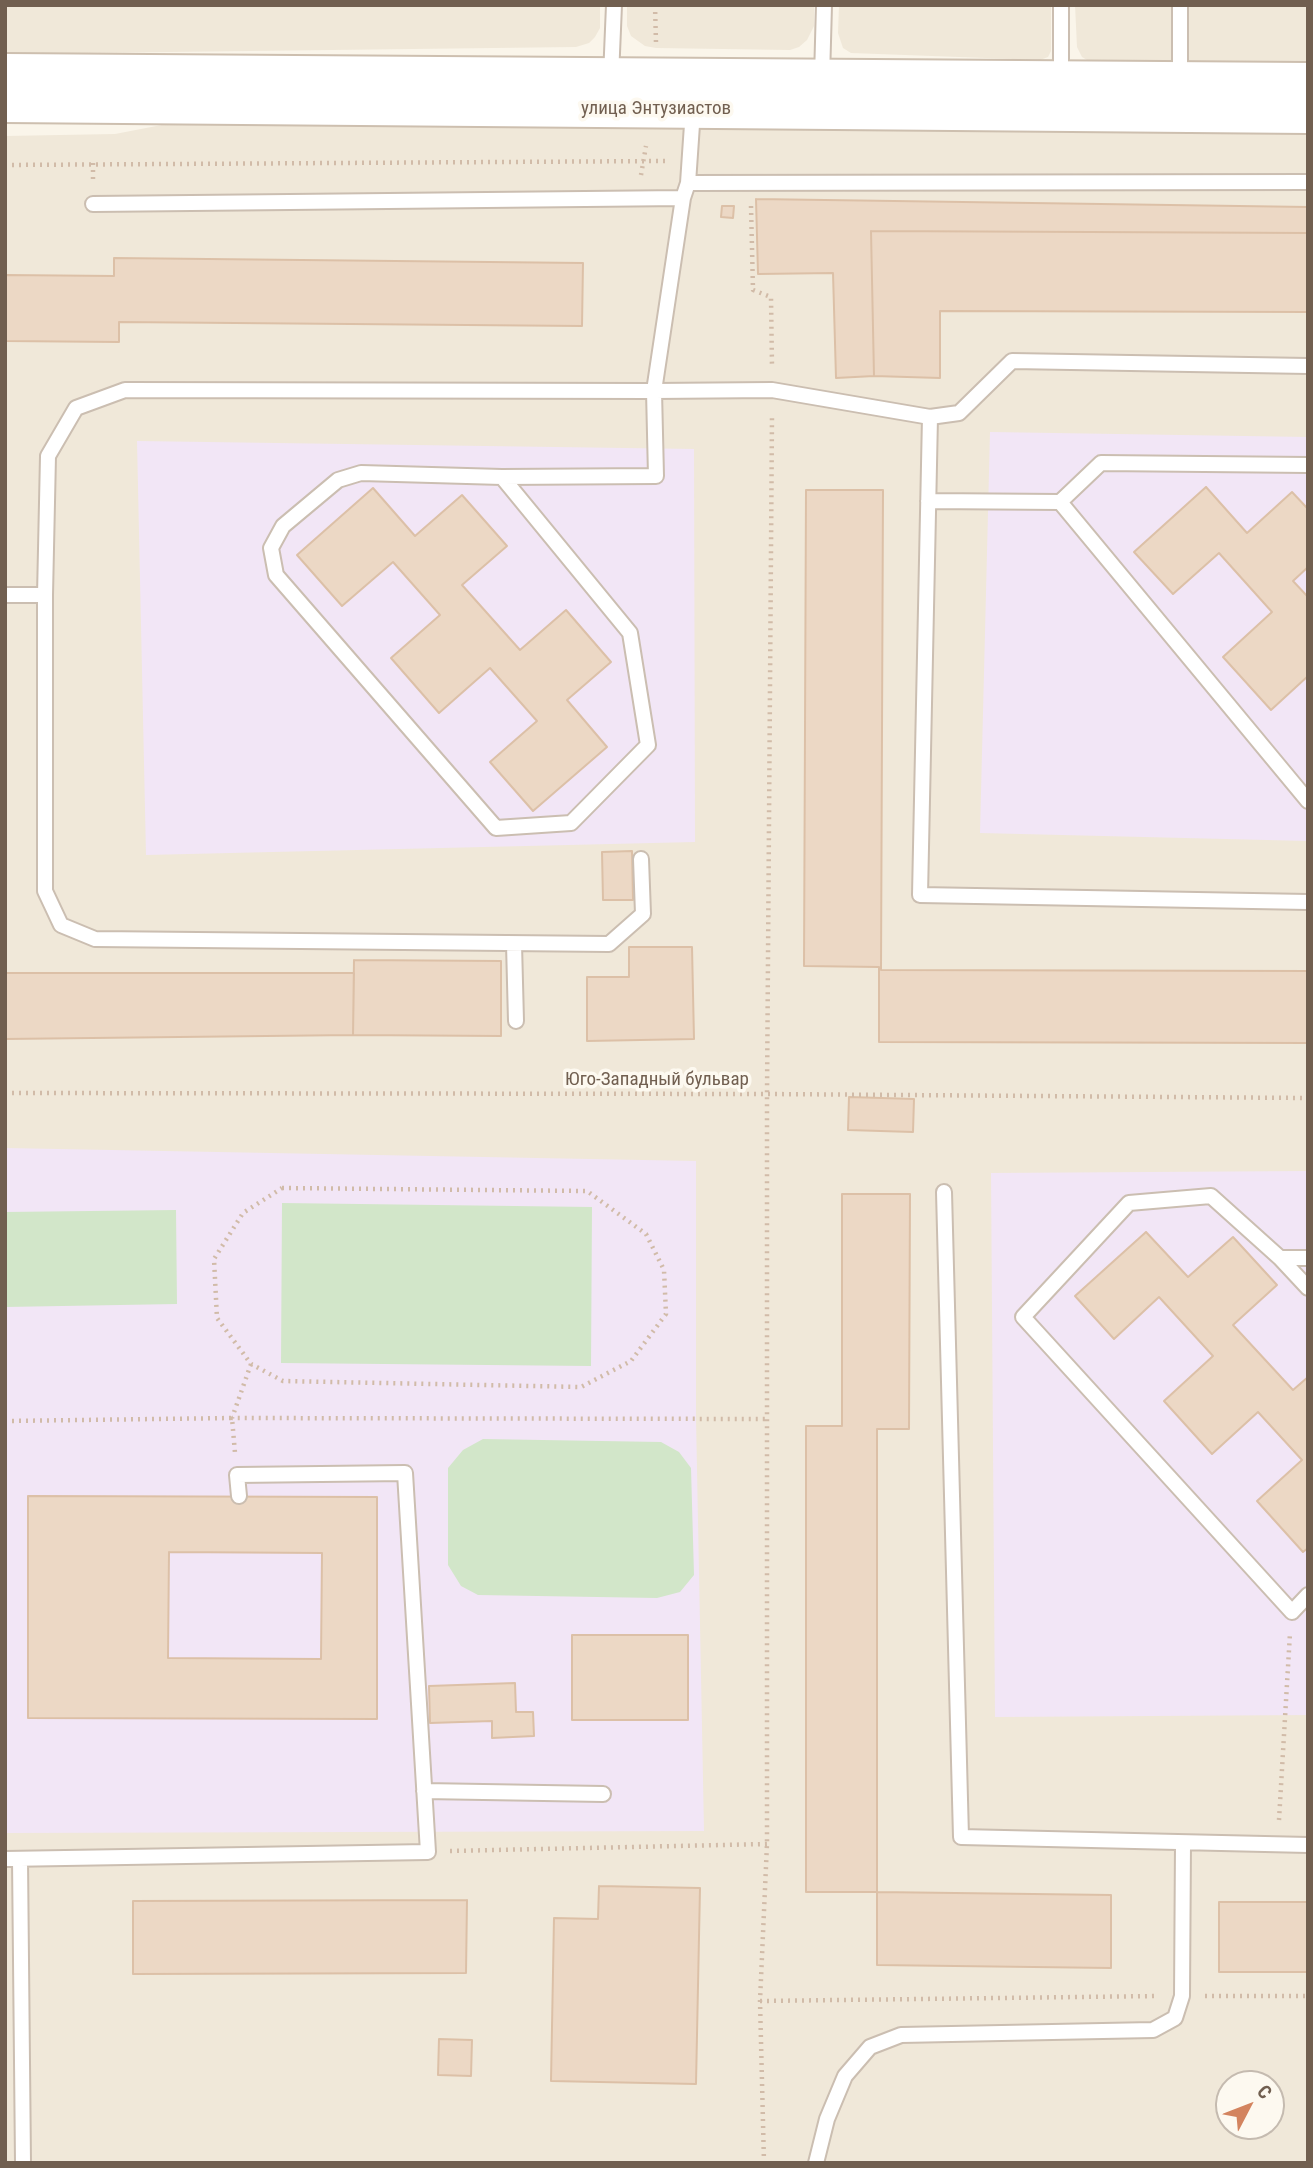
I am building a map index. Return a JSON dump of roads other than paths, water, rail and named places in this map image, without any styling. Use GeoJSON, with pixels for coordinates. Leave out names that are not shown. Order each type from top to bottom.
{"type":"FeatureCollection","features":[{"type":"Feature","properties":{"kind":"main road","name":"улица Энтузиастов"},"geometry":{"type":"LineString","coordinates":[[5,73],[611,93]]}},
{"type":"Feature","properties":{"kind":"main road","name":"улица Энтузиастов"},"geometry":{"type":"LineString","coordinates":[[1061,96],[1181,82],[1308,82]]}},
{"type":"Feature","properties":{"kind":"main road","name":"улица Энтузиастов"},"geometry":{"type":"LineString","coordinates":[[5,103],[611,93],[1061,96],[1308,114]]}},
{"type":"Feature","properties":{"kind":"lane"},"geometry":{"type":"LineString","coordinates":[[611,93],[614,5]]}},
{"type":"Feature","properties":{"kind":"lane"},"geometry":{"type":"LineString","coordinates":[[822,94],[824,5]]}},
{"type":"Feature","properties":{"kind":"lane"},"geometry":{"type":"LineString","coordinates":[[1061,5],[1061,96]]}},
{"type":"Feature","properties":{"kind":"lane"},"geometry":{"type":"LineString","coordinates":[[1180,5],[1181,82]]}},
{"type":"Feature","properties":{"kind":"lane"},"geometry":{"type":"LineString","coordinates":[[502,477],[630,633],[648,745],[571,823],[496,828],[276,575],[271,548],[283,526],[338,480],[361,473],[502,477],[656,476],[654,391],[683,198],[688,183],[695,93]]}},
{"type":"Feature","properties":{"kind":"lane"},"geometry":{"type":"LineString","coordinates":[[688,183],[1308,182]]}},
{"type":"Feature","properties":{"kind":"lane"},"geometry":{"type":"LineString","coordinates":[[93,204],[683,198]]}},
{"type":"Feature","properties":{"kind":"lane"},"geometry":{"type":"LineString","coordinates":[[641,859],[643,914],[610,944],[95,939],[61,925],[45,891],[48,456],[76,408],[125,390],[772,390],[930,417],[959,413],[1012,361],[1308,366]]}},
{"type":"Feature","properties":{"kind":"lane"},"geometry":{"type":"LineString","coordinates":[[930,417],[920,895],[1308,902]]}},
{"type":"Feature","properties":{"kind":"lane"},"geometry":{"type":"LineString","coordinates":[[928,501],[1060,502],[1101,463],[1308,465]]}},
{"type":"Feature","properties":{"kind":"lane"},"geometry":{"type":"LineString","coordinates":[[1060,502],[1308,801]]}},
{"type":"Feature","properties":{"kind":"lane"},"geometry":{"type":"LineString","coordinates":[[5,595],[45,595]]}},
{"type":"Feature","properties":{"kind":"lane"},"geometry":{"type":"LineString","coordinates":[[514,944],[516,1021]]}},
{"type":"Feature","properties":{"kind":"lane"},"geometry":{"type":"LineString","coordinates":[[944,1192],[961,1837],[1308,1845]]}},
{"type":"Feature","properties":{"kind":"lane"},"geometry":{"type":"LineString","coordinates":[[1308,1288],[1280,1258],[1211,1196],[1129,1203],[1023,1317],[1292,1612],[1308,1595]]}},
{"type":"Feature","properties":{"kind":"lane"},"geometry":{"type":"LineString","coordinates":[[1280,1258],[1308,1258]]}},
{"type":"Feature","properties":{"kind":"lane"},"geometry":{"type":"LineString","coordinates":[[5,1859],[428,1852],[405,1473],[237,1475],[239,1496]]}},
{"type":"Feature","properties":{"kind":"lane"},"geometry":{"type":"LineString","coordinates":[[424,1791],[603,1794]]}},
{"type":"Feature","properties":{"kind":"lane"},"geometry":{"type":"LineString","coordinates":[[816,2163],[827,2119],[845,2076],[870,2047],[901,2035],[1153,2030],[1175,2018],[1182,1996],[1183,1843]]}},
{"type":"Feature","properties":{"kind":"lane"},"geometry":{"type":"LineString","coordinates":[[20,1859],[23,2163]]}}]}
